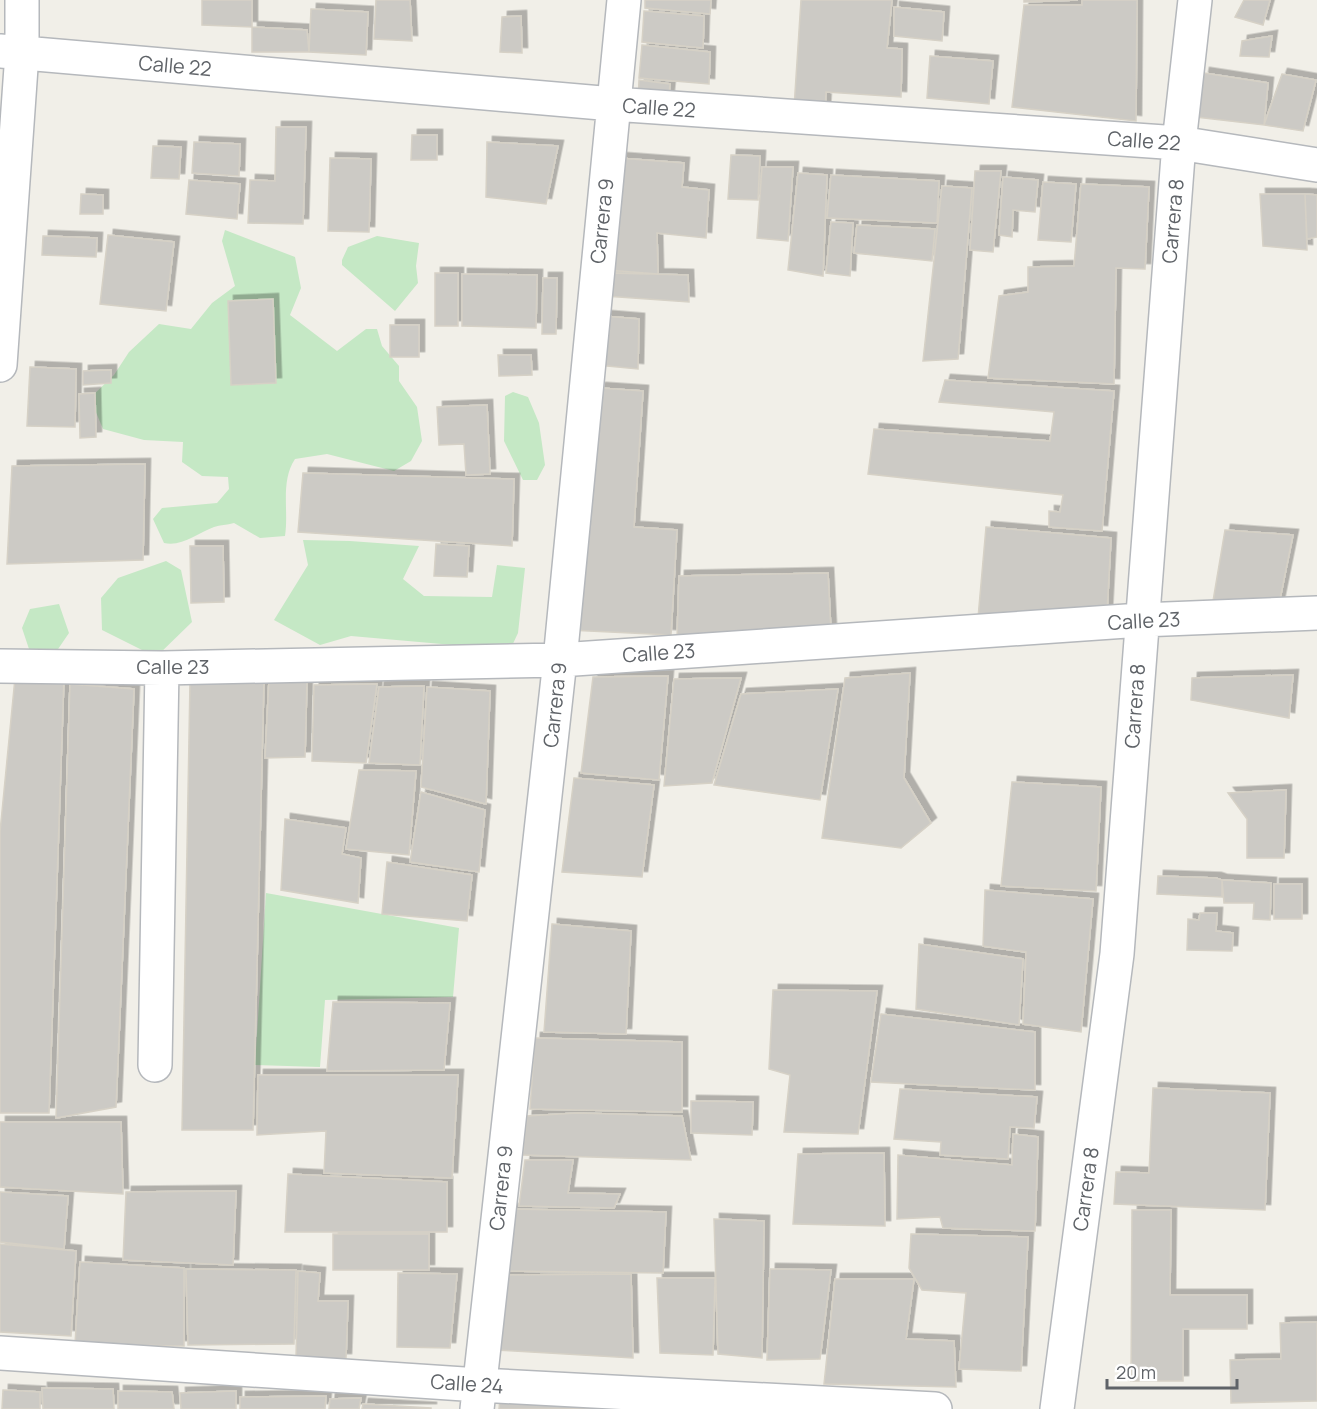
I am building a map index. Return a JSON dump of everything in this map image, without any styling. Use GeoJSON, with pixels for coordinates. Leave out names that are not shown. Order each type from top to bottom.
{"type":"FeatureCollection","features":[{"type":"Feature","properties":{"kind":"street"},"geometry":{"type":"LineString","coordinates":[[0,365],[11,52],[22,0]]}},
{"type":"Feature","properties":{"kind":"street","name":"Carrera 9"},"geometry":{"type":"LineString","coordinates":[[478,1397],[560,660],[624,0]]}},
{"type":"Feature","properties":{"kind":"street","name":"Carrera 8"},"geometry":{"type":"LineString","coordinates":[[1057,1409],[1117,954],[1179,142],[1195,0]]}},
{"type":"Feature","properties":{"kind":"street","name":"Calle 22"},"geometry":{"type":"LineString","coordinates":[[11,52],[614,105],[1179,142],[1317,165]]}},
{"type":"Feature","properties":{"kind":"street","name":"Calle 23"},"geometry":{"type":"LineString","coordinates":[[0,666],[162,668],[560,660],[1142,620],[1317,613]]}},
{"type":"Feature","properties":{"kind":"street"},"geometry":{"type":"LineString","coordinates":[[155,1065],[162,668]]}},
{"type":"Feature","properties":{"kind":"street","name":"Calle 24"},"geometry":{"type":"LineString","coordinates":[[0,1353],[478,1397],[935,1409]]}},
{"type":"Feature","properties":{"kind":"green space"},"geometry":{"type":"Polygon","coordinates":[[[225,230],[295,257],[301,288],[290,315],[337,351],[366,329],[377,329],[382,346],[399,366],[399,381],[417,407],[422,441],[411,461],[394,471],[327,454],[295,459],[290,468],[286,487],[285,536],[260,538],[234,523],[214,527],[177,543],[164,543],[153,519],[162,508],[217,503],[229,489],[228,477],[202,476],[182,462],[183,442],[144,440],[103,429],[90,398],[114,375],[129,352],[159,324],[191,329],[212,303],[235,286],[222,241],[225,230]]]}},
{"type":"Feature","properties":{"kind":"green space"},"geometry":{"type":"Polygon","coordinates":[[[377,236],[419,243],[416,266],[418,283],[395,311],[342,265],[348,247],[377,236]]]}},
{"type":"Feature","properties":{"kind":"green space"},"geometry":{"type":"Polygon","coordinates":[[[513,392],[528,397],[539,423],[545,465],[537,480],[523,480],[504,441],[505,396],[513,392]]]}},
{"type":"Feature","properties":{"kind":"green space"},"geometry":{"type":"Polygon","coordinates":[[[303,540],[419,546],[403,579],[424,596],[492,597],[497,565],[525,568],[518,633],[510,650],[351,636],[320,645],[274,620],[308,565],[303,540]]]}},
{"type":"Feature","properties":{"kind":"green space"},"geometry":{"type":"Polygon","coordinates":[[[166,561],[181,570],[192,622],[156,657],[102,630],[101,598],[118,578],[166,561]]]}},
{"type":"Feature","properties":{"kind":"green space"},"geometry":{"type":"Polygon","coordinates":[[[59,604],[69,633],[54,655],[29,649],[22,628],[30,609],[59,604]]]}},
{"type":"Feature","properties":{"kind":"green space"},"geometry":{"type":"Polygon","coordinates":[[[266,893],[459,928],[453,997],[325,1000],[320,1067],[255,1065],[266,893]]]}},
{"type":"Feature","properties":{"kind":"building"},"geometry":{"type":"Polygon","coordinates":[[[202,0],[252,0],[252,27],[202,25],[202,0]]]}},
{"type":"Feature","properties":{"kind":"building"},"geometry":{"type":"Polygon","coordinates":[[[376,0],[410,0],[412,41],[374,39],[376,0]]]}},
{"type":"Feature","properties":{"kind":"building"},"geometry":{"type":"Polygon","coordinates":[[[645,0],[711,0],[710,14],[645,8],[645,0]]]}},
{"type":"Feature","properties":{"kind":"building"},"geometry":{"type":"Polygon","coordinates":[[[801,0],[892,0],[887,48],[902,49],[901,97],[826,92],[825,111],[794,108],[801,0]]]}},
{"type":"Feature","properties":{"kind":"building"},"geometry":{"type":"Polygon","coordinates":[[[1024,0],[1078,0],[1024,2],[1024,0]]]}},
{"type":"Feature","properties":{"kind":"building"},"geometry":{"type":"Polygon","coordinates":[[[1082,0],[1137,0],[1136,121],[1012,107],[1024,5],[1082,5],[1082,0]]]}},
{"type":"Feature","properties":{"kind":"building"},"geometry":{"type":"Polygon","coordinates":[[[1244,0],[1270,0],[1263,25],[1235,17],[1244,0]]]}},
{"type":"Feature","properties":{"kind":"building"},"geometry":{"type":"Polygon","coordinates":[[[894,7],[944,12],[942,41],[894,36],[894,7]]]}},
{"type":"Feature","properties":{"kind":"building"},"geometry":{"type":"Polygon","coordinates":[[[311,9],[368,12],[366,55],[309,52],[311,9]]]}},
{"type":"Feature","properties":{"kind":"building"},"geometry":{"type":"Polygon","coordinates":[[[644,11],[704,16],[703,48],[642,42],[644,11]]]}},
{"type":"Feature","properties":{"kind":"building"},"geometry":{"type":"Polygon","coordinates":[[[521,16],[522,53],[500,52],[502,17],[521,16]]]}},
{"type":"Feature","properties":{"kind":"building"},"geometry":{"type":"Polygon","coordinates":[[[252,27],[307,30],[309,52],[252,52],[252,27]]]}},
{"type":"Feature","properties":{"kind":"building"},"geometry":{"type":"Polygon","coordinates":[[[1272,36],[1269,57],[1240,56],[1242,41],[1272,36]]]}},
{"type":"Feature","properties":{"kind":"building"},"geometry":{"type":"Polygon","coordinates":[[[642,45],[710,52],[709,84],[639,78],[642,45]]]}},
{"type":"Feature","properties":{"kind":"building"},"geometry":{"type":"Polygon","coordinates":[[[930,56],[993,61],[989,104],[927,98],[930,56]]]}},
{"type":"Feature","properties":{"kind":"building"},"geometry":{"type":"Polygon","coordinates":[[[1204,73],[1268,83],[1264,125],[1196,117],[1204,73]]]}},
{"type":"Feature","properties":{"kind":"building"},"geometry":{"type":"Polygon","coordinates":[[[1282,74],[1316,80],[1303,131],[1264,125],[1282,74]]]}},
{"type":"Feature","properties":{"kind":"building"},"geometry":{"type":"Polygon","coordinates":[[[639,80],[670,84],[668,104],[638,101],[639,80]]]}},
{"type":"Feature","properties":{"kind":"building"},"geometry":{"type":"Polygon","coordinates":[[[276,127],[306,127],[303,224],[248,223],[250,180],[275,181],[276,127]]]}},
{"type":"Feature","properties":{"kind":"building"},"geometry":{"type":"Polygon","coordinates":[[[412,135],[437,135],[437,160],[411,160],[412,135]]]}},
{"type":"Feature","properties":{"kind":"building"},"geometry":{"type":"Polygon","coordinates":[[[194,142],[240,144],[239,176],[192,173],[194,142]]]}},
{"type":"Feature","properties":{"kind":"building"},"geometry":{"type":"Polygon","coordinates":[[[487,142],[558,146],[546,204],[486,197],[487,142]]]}},
{"type":"Feature","properties":{"kind":"building"},"geometry":{"type":"Polygon","coordinates":[[[153,146],[181,147],[179,179],[151,178],[153,146]]]}},
{"type":"Feature","properties":{"kind":"building"},"geometry":{"type":"Polygon","coordinates":[[[731,155],[760,156],[758,200],[728,199],[731,155]]]}},
{"type":"Feature","properties":{"kind":"building"},"geometry":{"type":"Polygon","coordinates":[[[330,158],[371,159],[369,232],[328,231],[330,158]]]}},
{"type":"Feature","properties":{"kind":"building"},"geometry":{"type":"Polygon","coordinates":[[[619,158],[684,163],[682,187],[709,190],[706,238],[657,233],[658,274],[607,270],[619,158]]]}},
{"type":"Feature","properties":{"kind":"building"},"geometry":{"type":"Polygon","coordinates":[[[762,167],[793,167],[788,241],[757,238],[762,167]]]}},
{"type":"Feature","properties":{"kind":"building"},"geometry":{"type":"Polygon","coordinates":[[[975,171],[1001,171],[993,252],[970,250],[975,171]]]}},
{"type":"Feature","properties":{"kind":"building"},"geometry":{"type":"Polygon","coordinates":[[[798,173],[827,175],[823,276],[788,270],[798,173]]]}},
{"type":"Feature","properties":{"kind":"building"},"geometry":{"type":"Polygon","coordinates":[[[831,175],[939,181],[937,223],[827,218],[831,175]]]}},
{"type":"Feature","properties":{"kind":"building"},"geometry":{"type":"Polygon","coordinates":[[[1003,177],[1038,180],[1035,212],[1013,210],[1012,237],[999,235],[1003,177]]]}},
{"type":"Feature","properties":{"kind":"building"},"geometry":{"type":"Polygon","coordinates":[[[189,180],[240,184],[237,219],[186,214],[189,180]]]}},
{"type":"Feature","properties":{"kind":"building"},"geometry":{"type":"Polygon","coordinates":[[[1043,182],[1076,184],[1071,242],[1038,240],[1043,182]]]}},
{"type":"Feature","properties":{"kind":"building"},"geometry":{"type":"Polygon","coordinates":[[[1081,184],[1149,187],[1145,269],[1116,268],[1114,384],[988,378],[999,296],[1028,292],[1028,267],[1074,266],[1081,184]]]}},
{"type":"Feature","properties":{"kind":"building"},"geometry":{"type":"Polygon","coordinates":[[[942,186],[972,188],[958,359],[923,361],[942,186]]]}},
{"type":"Feature","properties":{"kind":"building"},"geometry":{"type":"Polygon","coordinates":[[[81,194],[103,195],[103,214],[80,214],[81,194]]]}},
{"type":"Feature","properties":{"kind":"building"},"geometry":{"type":"Polygon","coordinates":[[[1260,194],[1305,194],[1307,250],[1263,246],[1260,194]]]}},
{"type":"Feature","properties":{"kind":"building"},"geometry":{"type":"Polygon","coordinates":[[[1305,194],[1317,195],[1317,237],[1307,239],[1305,194]]]}},
{"type":"Feature","properties":{"kind":"building"},"geometry":{"type":"Polygon","coordinates":[[[831,222],[853,223],[850,276],[826,273],[831,222]]]}},
{"type":"Feature","properties":{"kind":"building"},"geometry":{"type":"Polygon","coordinates":[[[857,225],[935,229],[932,261],[854,253],[857,225]]]}},
{"type":"Feature","properties":{"kind":"building"},"geometry":{"type":"Polygon","coordinates":[[[108,235],[174,242],[166,311],[100,304],[108,235]]]}},
{"type":"Feature","properties":{"kind":"building"},"geometry":{"type":"Polygon","coordinates":[[[43,236],[97,238],[96,257],[42,255],[43,236]]]}},
{"type":"Feature","properties":{"kind":"building"},"geometry":{"type":"Polygon","coordinates":[[[435,273],[458,273],[458,326],[435,326],[435,273]]]}},
{"type":"Feature","properties":{"kind":"building"},"geometry":{"type":"Polygon","coordinates":[[[608,273],[688,275],[689,302],[605,296],[608,273]]]}},
{"type":"Feature","properties":{"kind":"building"},"geometry":{"type":"Polygon","coordinates":[[[462,274],[537,275],[536,328],[462,326],[462,274]]]}},
{"type":"Feature","properties":{"kind":"building"},"geometry":{"type":"Polygon","coordinates":[[[543,278],[557,278],[556,334],[542,334],[543,278]]]}},
{"type":"Feature","properties":{"kind":"building"},"geometry":{"type":"Polygon","coordinates":[[[273,299],[276,383],[231,385],[228,301],[273,299]]]}},
{"type":"Feature","properties":{"kind":"building"},"geometry":{"type":"Polygon","coordinates":[[[604,316],[639,319],[638,369],[597,365],[604,316]]]}},
{"type":"Feature","properties":{"kind":"building"},"geometry":{"type":"Polygon","coordinates":[[[390,325],[419,325],[419,357],[390,357],[390,325]]]}},
{"type":"Feature","properties":{"kind":"building"},"geometry":{"type":"Polygon","coordinates":[[[498,355],[531,355],[532,375],[499,376],[498,355]]]}},
{"type":"Feature","properties":{"kind":"building"},"geometry":{"type":"Polygon","coordinates":[[[30,367],[76,369],[75,427],[27,426],[30,367]]]}},
{"type":"Feature","properties":{"kind":"building"},"geometry":{"type":"Polygon","coordinates":[[[111,370],[111,383],[83,385],[83,371],[111,370]]]}},
{"type":"Feature","properties":{"kind":"building"},"geometry":{"type":"Polygon","coordinates":[[[945,380],[1114,391],[1102,531],[1049,527],[1049,511],[1060,512],[1063,495],[868,474],[874,429],[1050,441],[1054,412],[939,402],[945,380]]]}},
{"type":"Feature","properties":{"kind":"building"},"geometry":{"type":"Polygon","coordinates":[[[600,388],[643,391],[634,527],[677,530],[671,635],[569,630],[600,388]]]}},
{"type":"Feature","properties":{"kind":"building"},"geometry":{"type":"Polygon","coordinates":[[[95,393],[96,437],[80,438],[79,394],[95,393]]]}},
{"type":"Feature","properties":{"kind":"building"},"geometry":{"type":"Polygon","coordinates":[[[487,405],[490,474],[466,475],[464,444],[439,445],[437,407],[487,405]]]}},
{"type":"Feature","properties":{"kind":"building"},"geometry":{"type":"Polygon","coordinates":[[[145,464],[143,560],[7,564],[12,466],[145,464]]]}},
{"type":"Feature","properties":{"kind":"building"},"geometry":{"type":"Polygon","coordinates":[[[303,473],[514,479],[512,546],[298,532],[303,473]]]}},
{"type":"Feature","properties":{"kind":"building"},"geometry":{"type":"Polygon","coordinates":[[[986,527],[1111,538],[1107,613],[978,618],[986,527]]]}},
{"type":"Feature","properties":{"kind":"building"},"geometry":{"type":"Polygon","coordinates":[[[1225,530],[1293,535],[1279,604],[1213,601],[1225,530]]]}},
{"type":"Feature","properties":{"kind":"building"},"geometry":{"type":"Polygon","coordinates":[[[436,544],[469,546],[467,577],[434,576],[436,544]]]}},
{"type":"Feature","properties":{"kind":"building"},"geometry":{"type":"Polygon","coordinates":[[[190,546],[223,546],[224,602],[191,603],[190,546]]]}},
{"type":"Feature","properties":{"kind":"building"},"geometry":{"type":"Polygon","coordinates":[[[828,573],[831,631],[677,639],[679,576],[828,573]]]}},
{"type":"Feature","properties":{"kind":"building"},"geometry":{"type":"Polygon","coordinates":[[[910,673],[904,778],[931,823],[901,848],[822,838],[845,678],[910,673]]]}},
{"type":"Feature","properties":{"kind":"building"},"geometry":{"type":"Polygon","coordinates":[[[1293,675],[1289,718],[1191,700],[1192,678],[1293,675]]]}},
{"type":"Feature","properties":{"kind":"building"},"geometry":{"type":"Polygon","coordinates":[[[668,676],[659,780],[581,773],[593,677],[668,676]]]}},
{"type":"Feature","properties":{"kind":"building"},"geometry":{"type":"Polygon","coordinates":[[[64,677],[49,1113],[0,1113],[0,832],[15,678],[64,677]]]}},
{"type":"Feature","properties":{"kind":"building"},"geometry":{"type":"Polygon","coordinates":[[[264,678],[253,1130],[182,1130],[190,681],[264,678]]]}},
{"type":"Feature","properties":{"kind":"building"},"geometry":{"type":"Polygon","coordinates":[[[741,678],[712,783],[664,786],[674,679],[741,678]]]}},
{"type":"Feature","properties":{"kind":"building"},"geometry":{"type":"Polygon","coordinates":[[[307,679],[305,757],[265,758],[269,680],[307,679]]]}},
{"type":"Feature","properties":{"kind":"building"},"geometry":{"type":"Polygon","coordinates":[[[70,684],[134,689],[116,1107],[56,1118],[70,684]]]}},
{"type":"Feature","properties":{"kind":"building"},"geometry":{"type":"Polygon","coordinates":[[[377,684],[366,763],[312,761],[314,685],[377,684]]]}},
{"type":"Feature","properties":{"kind":"building"},"geometry":{"type":"Polygon","coordinates":[[[424,686],[420,765],[369,763],[379,687],[424,686]]]}},
{"type":"Feature","properties":{"kind":"building"},"geometry":{"type":"Polygon","coordinates":[[[427,687],[490,691],[486,804],[421,787],[427,687]]]}},
{"type":"Feature","properties":{"kind":"building"},"geometry":{"type":"Polygon","coordinates":[[[838,689],[820,800],[714,785],[741,694],[838,689]]]}},
{"type":"Feature","properties":{"kind":"building"},"geometry":{"type":"Polygon","coordinates":[[[359,770],[416,771],[409,855],[346,849],[359,770]]]}},
{"type":"Feature","properties":{"kind":"building"},"geometry":{"type":"Polygon","coordinates":[[[574,778],[654,785],[642,877],[562,872],[574,778]]]}},
{"type":"Feature","properties":{"kind":"building"},"geometry":{"type":"Polygon","coordinates":[[[1012,782],[1101,787],[1096,891],[1001,886],[1012,782]]]}},
{"type":"Feature","properties":{"kind":"building"},"geometry":{"type":"Polygon","coordinates":[[[1286,790],[1284,858],[1247,858],[1247,819],[1228,793],[1286,790]]]}},
{"type":"Feature","properties":{"kind":"building"},"geometry":{"type":"Polygon","coordinates":[[[421,792],[485,810],[479,872],[410,862],[421,792]]]}},
{"type":"Feature","properties":{"kind":"building"},"geometry":{"type":"Polygon","coordinates":[[[285,819],[346,828],[342,854],[361,858],[358,903],[281,890],[285,819]]]}},
{"type":"Feature","properties":{"kind":"building"},"geometry":{"type":"Polygon","coordinates":[[[387,862],[472,875],[467,921],[382,914],[387,862]]]}},
{"type":"Feature","properties":{"kind":"building"},"geometry":{"type":"Polygon","coordinates":[[[1158,876],[1216,878],[1222,880],[1222,897],[1157,894],[1158,876]]]}},
{"type":"Feature","properties":{"kind":"building"},"geometry":{"type":"Polygon","coordinates":[[[1222,880],[1271,883],[1270,920],[1253,919],[1254,903],[1224,903],[1222,880]]]}},
{"type":"Feature","properties":{"kind":"building"},"geometry":{"type":"Polygon","coordinates":[[[1274,884],[1302,884],[1302,919],[1274,919],[1274,884]]]}},
{"type":"Feature","properties":{"kind":"building"},"geometry":{"type":"Polygon","coordinates":[[[985,890],[1093,899],[1081,1032],[1023,1024],[1026,952],[983,946],[985,890]]]}},
{"type":"Feature","properties":{"kind":"building"},"geometry":{"type":"Polygon","coordinates":[[[1200,913],[1217,913],[1216,931],[1233,933],[1232,951],[1187,950],[1188,919],[1199,920],[1200,913]]]}},
{"type":"Feature","properties":{"kind":"building"},"geometry":{"type":"Polygon","coordinates":[[[552,924],[631,931],[626,1034],[544,1032],[552,924]]]}},
{"type":"Feature","properties":{"kind":"building"},"geometry":{"type":"Polygon","coordinates":[[[919,944],[1023,959],[1019,1025],[916,1009],[919,944]]]}},
{"type":"Feature","properties":{"kind":"building"},"geometry":{"type":"Polygon","coordinates":[[[773,990],[877,991],[858,1134],[784,1132],[790,1075],[769,1069],[773,990]]]}},
{"type":"Feature","properties":{"kind":"building"},"geometry":{"type":"Polygon","coordinates":[[[333,1002],[450,1003],[444,1070],[327,1071],[333,1002]]]}},
{"type":"Feature","properties":{"kind":"building"},"geometry":{"type":"Polygon","coordinates":[[[881,1014],[1035,1032],[1035,1090],[871,1082],[881,1014]]]}},
{"type":"Feature","properties":{"kind":"building"},"geometry":{"type":"Polygon","coordinates":[[[535,1038],[682,1042],[682,1112],[530,1109],[535,1038]]]}},
{"type":"Feature","properties":{"kind":"building"},"geometry":{"type":"Polygon","coordinates":[[[258,1075],[458,1075],[452,1178],[324,1173],[326,1131],[257,1135],[258,1075]]]}},
{"type":"Feature","properties":{"kind":"building"},"geometry":{"type":"Polygon","coordinates":[[[1153,1088],[1270,1093],[1265,1210],[1114,1204],[1116,1172],[1149,1173],[1153,1088]]]}},
{"type":"Feature","properties":{"kind":"building"},"geometry":{"type":"Polygon","coordinates":[[[900,1089],[1037,1097],[1034,1128],[1010,1127],[1008,1159],[940,1155],[941,1142],[894,1139],[900,1089]]]}},
{"type":"Feature","properties":{"kind":"building"},"geometry":{"type":"Polygon","coordinates":[[[691,1101],[753,1102],[752,1135],[691,1133],[691,1101]]]}},
{"type":"Feature","properties":{"kind":"building"},"geometry":{"type":"Polygon","coordinates":[[[577,1113],[682,1116],[691,1160],[523,1155],[527,1116],[577,1113]]]}},
{"type":"Feature","properties":{"kind":"building"},"geometry":{"type":"Polygon","coordinates":[[[0,1122],[121,1122],[123,1194],[0,1187],[0,1122]]]}},
{"type":"Feature","properties":{"kind":"building"},"geometry":{"type":"Polygon","coordinates":[[[1013,1134],[1038,1137],[1035,1231],[943,1228],[940,1217],[897,1219],[898,1155],[1012,1165],[1013,1134]]]}},
{"type":"Feature","properties":{"kind":"building"},"geometry":{"type":"Polygon","coordinates":[[[884,1153],[885,1226],[793,1224],[798,1154],[884,1153]]]}},
{"type":"Feature","properties":{"kind":"building"},"geometry":{"type":"Polygon","coordinates":[[[525,1160],[573,1160],[568,1193],[620,1194],[614,1208],[519,1206],[525,1160]]]}},
{"type":"Feature","properties":{"kind":"building"},"geometry":{"type":"Polygon","coordinates":[[[288,1174],[447,1182],[447,1232],[285,1232],[288,1174]]]}},
{"type":"Feature","properties":{"kind":"building"},"geometry":{"type":"Polygon","coordinates":[[[236,1191],[233,1265],[123,1260],[126,1192],[236,1191]]]}},
{"type":"Feature","properties":{"kind":"building"},"geometry":{"type":"Polygon","coordinates":[[[0,1192],[68,1196],[64,1249],[0,1242],[0,1192]]]}},
{"type":"Feature","properties":{"kind":"building"},"geometry":{"type":"Polygon","coordinates":[[[510,1209],[666,1212],[663,1273],[502,1271],[510,1209]]]}},
{"type":"Feature","properties":{"kind":"building"},"geometry":{"type":"Polygon","coordinates":[[[1132,1210],[1171,1210],[1170,1295],[1247,1295],[1247,1329],[1183,1329],[1183,1381],[1131,1381],[1132,1210]]]}},
{"type":"Feature","properties":{"kind":"building"},"geometry":{"type":"Polygon","coordinates":[[[714,1219],[764,1221],[762,1358],[718,1354],[714,1219]]]}},
{"type":"Feature","properties":{"kind":"building"},"geometry":{"type":"Polygon","coordinates":[[[333,1234],[429,1234],[429,1270],[333,1270],[333,1234]]]}},
{"type":"Feature","properties":{"kind":"building"},"geometry":{"type":"Polygon","coordinates":[[[911,1234],[1028,1237],[1021,1371],[959,1369],[966,1293],[922,1290],[909,1268],[911,1234]]]}},
{"type":"Feature","properties":{"kind":"building"},"geometry":{"type":"Polygon","coordinates":[[[0,1244],[76,1251],[71,1336],[0,1332],[0,1244]]]}},
{"type":"Feature","properties":{"kind":"building"},"geometry":{"type":"Polygon","coordinates":[[[80,1262],[184,1268],[184,1346],[75,1344],[80,1262]]]}},
{"type":"Feature","properties":{"kind":"building"},"geometry":{"type":"Polygon","coordinates":[[[186,1269],[296,1270],[294,1344],[188,1345],[186,1269]]]}},
{"type":"Feature","properties":{"kind":"building"},"geometry":{"type":"Polygon","coordinates":[[[770,1269],[831,1270],[820,1359],[767,1360],[770,1269]]]}},
{"type":"Feature","properties":{"kind":"building"},"geometry":{"type":"Polygon","coordinates":[[[298,1271],[320,1273],[318,1301],[348,1301],[346,1359],[296,1358],[298,1271]]]}},
{"type":"Feature","properties":{"kind":"building"},"geometry":{"type":"Polygon","coordinates":[[[398,1273],[457,1274],[450,1348],[397,1347],[398,1273]]]}},
{"type":"Feature","properties":{"kind":"building"},"geometry":{"type":"Polygon","coordinates":[[[631,1274],[633,1358],[495,1350],[505,1275],[631,1274]]]}},
{"type":"Feature","properties":{"kind":"building"},"geometry":{"type":"Polygon","coordinates":[[[657,1278],[715,1278],[713,1355],[660,1353],[657,1278]]]}},
{"type":"Feature","properties":{"kind":"building"},"geometry":{"type":"Polygon","coordinates":[[[835,1279],[914,1279],[906,1339],[954,1341],[956,1387],[824,1384],[835,1279]]]}},
{"type":"Feature","properties":{"kind":"building"},"geometry":{"type":"Polygon","coordinates":[[[1317,1322],[1317,1401],[1231,1403],[1230,1360],[1281,1359],[1280,1323],[1317,1322]]]}},
{"type":"Feature","properties":{"kind":"building"},"geometry":{"type":"Polygon","coordinates":[[[42,1388],[113,1389],[114,1409],[43,1409],[42,1388]]]}},
{"type":"Feature","properties":{"kind":"building"},"geometry":{"type":"Polygon","coordinates":[[[3,1390],[40,1392],[40,1409],[2,1409],[3,1390]]]}},
{"type":"Feature","properties":{"kind":"building"},"geometry":{"type":"Polygon","coordinates":[[[118,1391],[172,1392],[174,1409],[118,1409],[118,1391]]]}},
{"type":"Feature","properties":{"kind":"building"},"geometry":{"type":"Polygon","coordinates":[[[236,1391],[236,1409],[181,1409],[180,1393],[236,1391]]]}},
{"type":"Feature","properties":{"kind":"building"},"geometry":{"type":"Polygon","coordinates":[[[326,1396],[325,1409],[240,1409],[240,1397],[326,1396]]]}},
{"type":"Feature","properties":{"kind":"building"},"geometry":{"type":"Polygon","coordinates":[[[361,1398],[359,1409],[329,1409],[330,1399],[361,1398]]]}},
{"type":"Feature","properties":{"kind":"building"},"geometry":{"type":"Polygon","coordinates":[[[500,1399],[629,1409],[499,1409],[500,1399]]]}},
{"type":"Feature","properties":{"kind":"building"},"geometry":{"type":"Polygon","coordinates":[[[363,1404],[431,1408],[431,1409],[362,1409],[363,1404]]]}}]}
